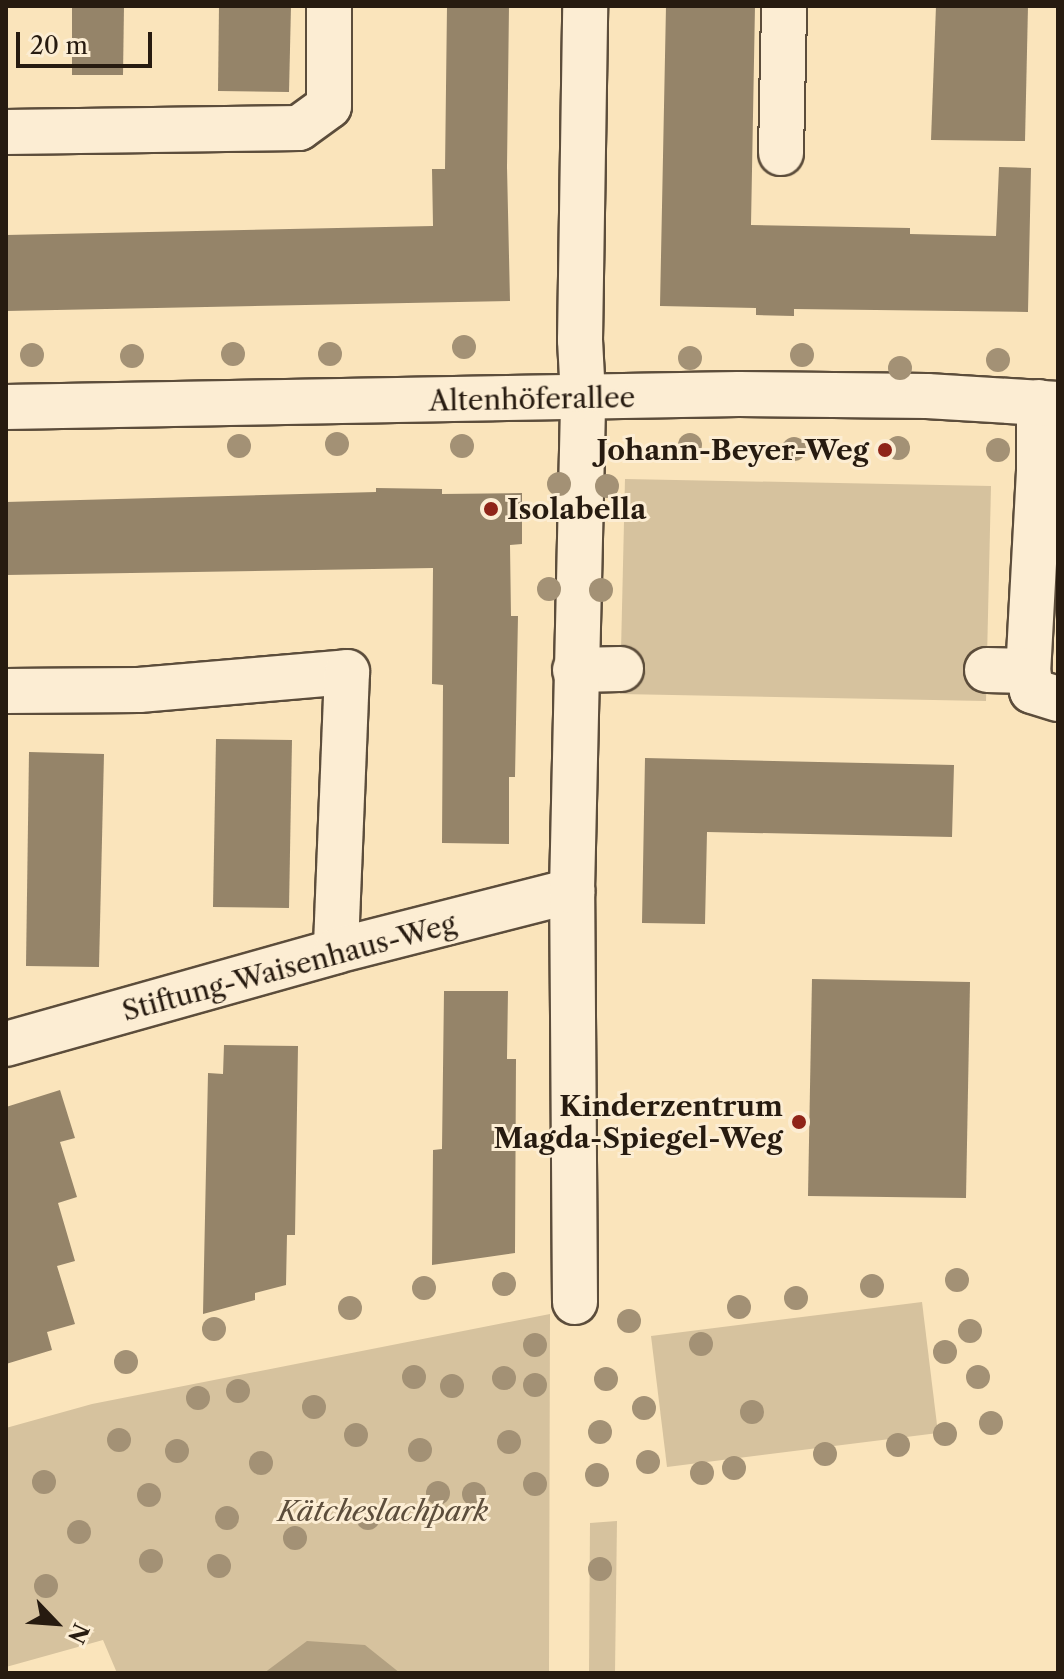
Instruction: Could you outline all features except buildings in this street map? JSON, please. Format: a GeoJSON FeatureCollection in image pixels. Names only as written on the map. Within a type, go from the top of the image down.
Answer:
{"type":"FeatureCollection","features":[{"type":"Feature","properties":{"kind":"street"},"geometry":{"type":"LineString","coordinates":[[6,132],[299,128],[329,106],[329,6]]}},
{"type":"Feature","properties":{"kind":"street"},"geometry":{"type":"LineString","coordinates":[[575,1302],[572,891],[583,397],[580,340],[585,6]]}},
{"type":"Feature","properties":{"kind":"street"},"geometry":{"type":"LineString","coordinates":[[781,153],[784,6]]}},
{"type":"Feature","properties":{"kind":"street","name":"Altenhöferallee"},"geometry":{"type":"LineString","coordinates":[[6,407],[583,397],[927,396],[1048,403]]}},
{"type":"Feature","properties":{"kind":"street"},"geometry":{"type":"LineString","coordinates":[[1026,683],[1039,471],[1048,403]]}},
{"type":"Feature","properties":{"kind":"street"},"geometry":{"type":"LineString","coordinates":[[575,670],[621,669]]}},
{"type":"Feature","properties":{"kind":"street"},"geometry":{"type":"LineString","coordinates":[[6,691],[139,690],[347,672],[336,951]]}},
{"type":"Feature","properties":{"kind":"street","name":"Stiftung-Waisenhaus-Weg"},"geometry":{"type":"LineString","coordinates":[[6,1044],[336,951],[572,891]]}},
{"type":"Feature","properties":{"kind":"green space"},"geometry":{"type":"Polygon","coordinates":[[[625,479],[991,486],[986,701],[620,694],[625,479]]]}},
{"type":"Feature","properties":{"kind":"green space"},"geometry":{"type":"Polygon","coordinates":[[[922,1302],[938,1433],[667,1467],[651,1336],[922,1302]]]}},
{"type":"Feature","properties":{"kind":"green space","name":"Kätcheslachpark"},"geometry":{"type":"Polygon","coordinates":[[[550,1314],[549,1673],[117,1673],[103,1640],[6,1667],[6,1428],[92,1404],[550,1314]]]}},
{"type":"Feature","properties":{"kind":"green space"},"geometry":{"type":"Polygon","coordinates":[[[617,1521],[615,1673],[589,1673],[590,1523],[617,1521]]]}},
{"type":"Feature","properties":{"kind":"shaded area"},"geometry":{"type":"Polygon","coordinates":[[[307,1641],[365,1645],[400,1673],[264,1673],[307,1641]]]}},
{"type":"Feature","properties":{"kind":"place","name":"Johann-Beyer-Weg"},"geometry":{"type":"Point","coordinates":[885,450]}},
{"type":"Feature","properties":{"kind":"place","name":"Isolabella"},"geometry":{"type":"Point","coordinates":[491,509]}},
{"type":"Feature","properties":{"kind":"place","name":"Kinderzentrum Magda-Spiegel-Weg"},"geometry":{"type":"Point","coordinates":[799,1122]}}]}
